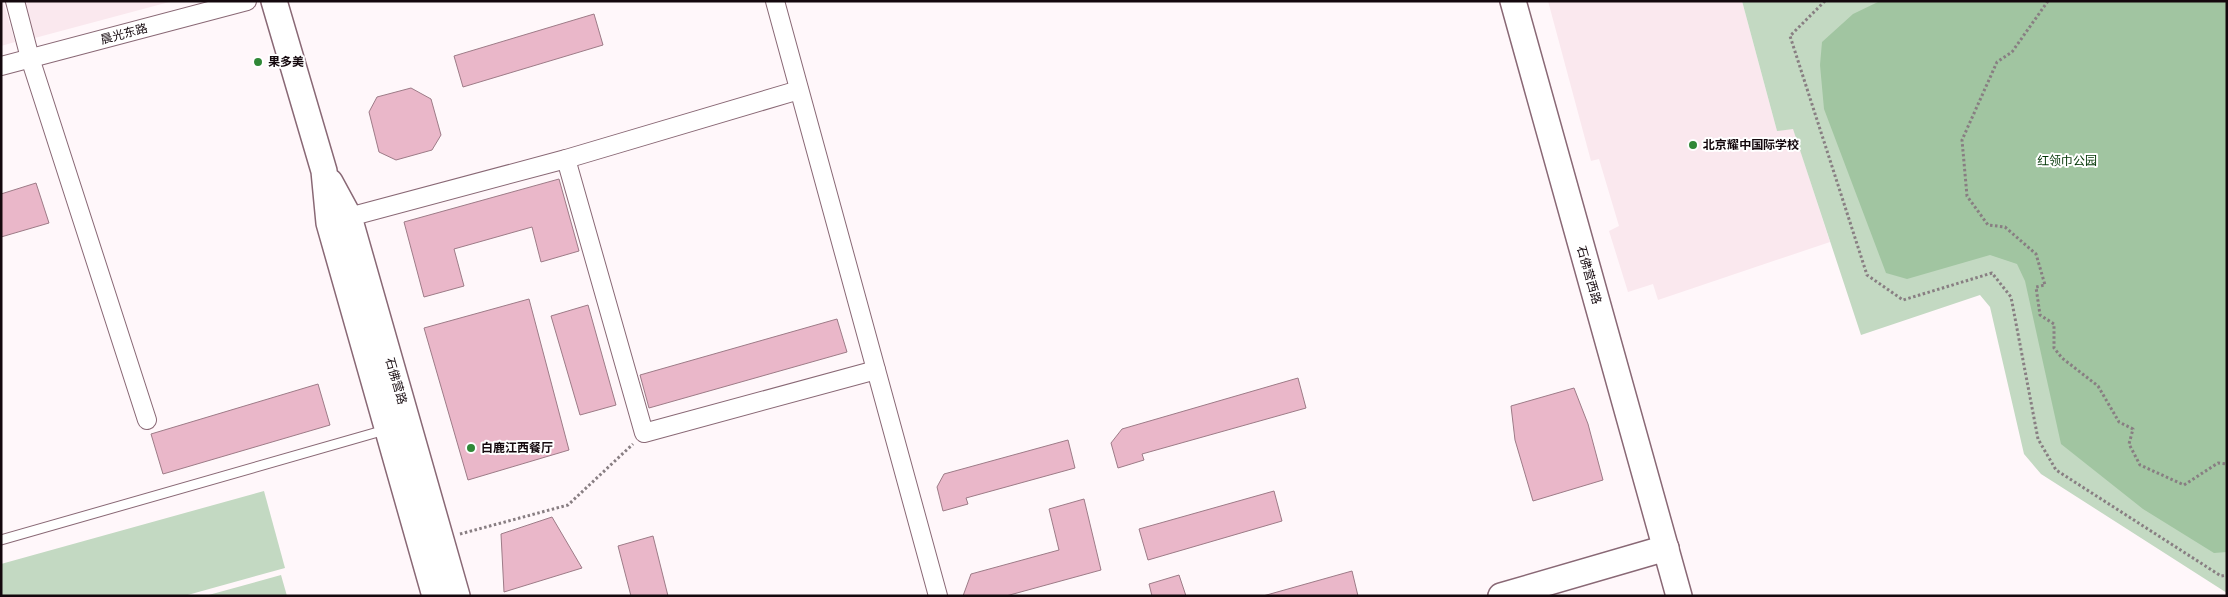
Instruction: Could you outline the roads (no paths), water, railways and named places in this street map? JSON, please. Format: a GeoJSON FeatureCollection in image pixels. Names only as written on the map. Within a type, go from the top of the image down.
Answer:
{"type":"FeatureCollection","features":[{"type":"Feature","properties":{"kind":"street"},"geometry":{"type":"LineString","coordinates":[[15,1],[30,58],[147,420]]}},
{"type":"Feature","properties":{"kind":"street","name":"晨光东路"},"geometry":{"type":"LineString","coordinates":[[1,66],[248,1]]}},
{"type":"Feature","properties":{"kind":"street","name":"石佛营路"},"geometry":{"type":"LineString","coordinates":[[274,1],[324,171],[329,223],[435,596]]}},
{"type":"Feature","properties":{"kind":"street"},"geometry":{"type":"LineString","coordinates":[[775,1],[938,596]]}},
{"type":"Feature","properties":{"kind":"street","name":"石佛营西路"},"geometry":{"type":"LineString","coordinates":[[1513,1],[1679,596]]}},
{"type":"Feature","properties":{"kind":"street"},"geometry":{"type":"LineString","coordinates":[[349,217],[566,159],[799,90]]}},
{"type":"Feature","properties":{"kind":"street"},"geometry":{"type":"LineString","coordinates":[[566,159],[644,433],[876,370]]}},
{"type":"Feature","properties":{"kind":"street","name":"石佛营路"},"geometry":{"type":"LineString","coordinates":[[324,171],[349,217],[457,596]]}},
{"type":"Feature","properties":{"kind":"street"},"geometry":{"type":"LineString","coordinates":[[1501,596],[1666,548]]}},
{"type":"Feature","properties":{"kind":"lane"},"geometry":{"type":"LineString","coordinates":[[1,540],[388,429]]}},
{"type":"Feature","properties":{"kind":"place","name":"果多美"},"geometry":{"type":"Point","coordinates":[258,62]}},
{"type":"Feature","properties":{"kind":"place","name":"北京耀中国际学校"},"geometry":{"type":"Point","coordinates":[1693,145]}},
{"type":"Feature","properties":{"kind":"place","name":"白鹿江西餐厅"},"geometry":{"type":"Point","coordinates":[471,448]}},
{"type":"Feature","properties":{"kind":"park label","name":"红领巾公园"},"geometry":{"type":"Point","coordinates":[2067,161]}}]}
